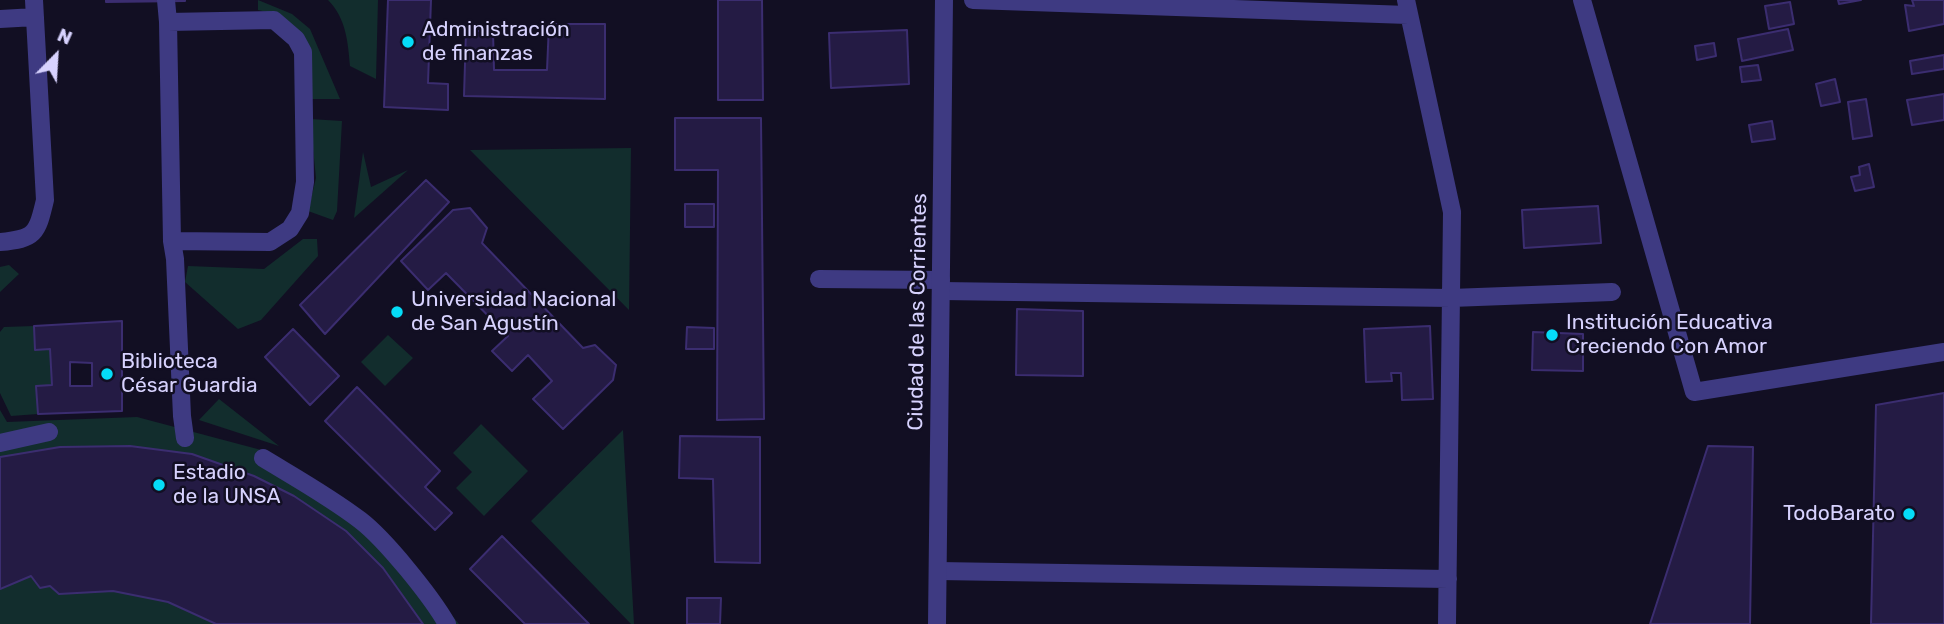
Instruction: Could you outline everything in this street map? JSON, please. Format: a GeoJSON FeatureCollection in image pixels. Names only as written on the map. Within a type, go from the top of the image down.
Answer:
{"type":"FeatureCollection","features":[{"type":"Feature","properties":{"kind":"street"},"geometry":{"type":"LineString","coordinates":[[166,0],[169,22],[172,241],[182,416],[186,438]]}},
{"type":"Feature","properties":{"kind":"street","name":"Ciudad de las Corrientes"},"geometry":{"type":"LineString","coordinates":[[937,624],[944,0]]}},
{"type":"Feature","properties":{"kind":"street"},"geometry":{"type":"LineString","coordinates":[[973,0],[1407,7],[1452,212],[1447,624]]}},
{"type":"Feature","properties":{"kind":"street"},"geometry":{"type":"LineString","coordinates":[[1582,0],[1694,392],[1944,352]]}},
{"type":"Feature","properties":{"kind":"street"},"geometry":{"type":"LineString","coordinates":[[0,19],[34,8],[44,200],[39,221],[30,236],[23,240],[0,242]]}},
{"type":"Feature","properties":{"kind":"street"},"geometry":{"type":"LineString","coordinates":[[169,22],[274,20],[296,39],[303,52],[305,182],[296,221],[290,229],[270,242],[172,241]]}},
{"type":"Feature","properties":{"kind":"street"},"geometry":{"type":"LineString","coordinates":[[819,279],[941,285],[1451,298],[1612,292]]}},
{"type":"Feature","properties":{"kind":"street"},"geometry":{"type":"LineString","coordinates":[[0,443],[49,432]]}},
{"type":"Feature","properties":{"kind":"street"},"geometry":{"type":"LineString","coordinates":[[263,458],[362,521],[399,560],[440,611],[447,624]]}},
{"type":"Feature","properties":{"kind":"street"},"geometry":{"type":"LineString","coordinates":[[938,571],[1448,579]]}},
{"type":"Feature","properties":{"kind":"green space"},"geometry":{"type":"Polygon","coordinates":[[[258,0],[292,14],[310,29],[340,99],[311,99],[280,15],[258,10],[258,0]]]}},
{"type":"Feature","properties":{"kind":"green space"},"geometry":{"type":"Polygon","coordinates":[[[328,0],[378,0],[376,79],[350,66],[342,22],[328,0]]]}},
{"type":"Feature","properties":{"kind":"green space"},"geometry":{"type":"Polygon","coordinates":[[[310,119],[342,121],[337,211],[333,220],[308,211],[316,178],[310,119]]]}},
{"type":"Feature","properties":{"kind":"green space"},"geometry":{"type":"Polygon","coordinates":[[[631,148],[629,310],[470,150],[631,148]]]}},
{"type":"Feature","properties":{"kind":"green space"},"geometry":{"type":"Polygon","coordinates":[[[363,152],[371,187],[408,170],[354,218],[363,152]]]}},
{"type":"Feature","properties":{"kind":"green space"},"geometry":{"type":"Polygon","coordinates":[[[303,239],[317,239],[318,256],[261,320],[238,329],[185,282],[188,266],[264,269],[303,239]]]}},
{"type":"Feature","properties":{"kind":"green space"},"geometry":{"type":"Polygon","coordinates":[[[9,265],[19,274],[0,292],[0,267],[9,265]]]}},
{"type":"Feature","properties":{"kind":"green space"},"geometry":{"type":"Polygon","coordinates":[[[34,326],[35,350],[50,349],[52,385],[36,386],[38,414],[11,416],[0,393],[0,332],[4,327],[34,326]]]}},
{"type":"Feature","properties":{"kind":"green space"},"geometry":{"type":"Polygon","coordinates":[[[388,335],[413,358],[385,386],[361,362],[388,335]]]}},
{"type":"Feature","properties":{"kind":"green space"},"geometry":{"type":"Polygon","coordinates":[[[219,399],[279,446],[199,420],[219,399]]]}},
{"type":"Feature","properties":{"kind":"green space","name":"Estadio de la UNSA"},"geometry":{"type":"Polygon","coordinates":[[[0,410],[7,422],[137,417],[265,451],[371,518],[459,624],[0,624],[0,410]]]}},
{"type":"Feature","properties":{"kind":"green space"},"geometry":{"type":"Polygon","coordinates":[[[481,424],[528,471],[484,516],[456,488],[472,472],[453,453],[481,424]]]}},
{"type":"Feature","properties":{"kind":"green space"},"geometry":{"type":"Polygon","coordinates":[[[623,430],[634,624],[631,624],[531,521],[623,430]]]}},
{"type":"Feature","properties":{"kind":"building"},"geometry":{"type":"Polygon","coordinates":[[[185,0],[185,1],[106,2],[185,0]]]}},
{"type":"Feature","properties":{"kind":"building","name":"Administración de finanzas"},"geometry":{"type":"Polygon","coordinates":[[[388,0],[431,0],[428,83],[448,84],[448,110],[384,107],[388,0]]]}},
{"type":"Feature","properties":{"kind":"building"},"geometry":{"type":"Polygon","coordinates":[[[718,0],[762,0],[763,100],[718,100],[718,0]]]}},
{"type":"Feature","properties":{"kind":"building"},"geometry":{"type":"Polygon","coordinates":[[[1838,0],[1861,0],[1839,4],[1838,0]]]}},
{"type":"Feature","properties":{"kind":"building"},"geometry":{"type":"Polygon","coordinates":[[[1912,0],[1944,0],[1944,24],[1909,31],[1905,5],[1914,6],[1912,0]]]}},
{"type":"Feature","properties":{"kind":"building"},"geometry":{"type":"Polygon","coordinates":[[[1790,2],[1794,24],[1769,29],[1765,6],[1790,2]]]}},
{"type":"Feature","properties":{"kind":"building"},"geometry":{"type":"Polygon","coordinates":[[[549,24],[605,24],[605,99],[464,96],[466,31],[493,31],[494,70],[547,70],[549,24]]]}},
{"type":"Feature","properties":{"kind":"building"},"geometry":{"type":"Polygon","coordinates":[[[1788,29],[1793,50],[1742,61],[1738,39],[1788,29]]]}},
{"type":"Feature","properties":{"kind":"building"},"geometry":{"type":"Polygon","coordinates":[[[907,30],[909,84],[831,88],[829,33],[907,30]]]}},
{"type":"Feature","properties":{"kind":"building"},"geometry":{"type":"Polygon","coordinates":[[[1714,43],[1716,56],[1697,60],[1695,46],[1714,43]]]}},
{"type":"Feature","properties":{"kind":"building"},"geometry":{"type":"Polygon","coordinates":[[[1944,55],[1944,69],[1912,74],[1910,61],[1944,55]]]}},
{"type":"Feature","properties":{"kind":"building"},"geometry":{"type":"Polygon","coordinates":[[[1758,65],[1761,80],[1742,82],[1740,67],[1758,65]]]}},
{"type":"Feature","properties":{"kind":"building"},"geometry":{"type":"Polygon","coordinates":[[[1835,79],[1840,102],[1821,106],[1816,84],[1835,79]]]}},
{"type":"Feature","properties":{"kind":"building"},"geometry":{"type":"Polygon","coordinates":[[[1944,94],[1944,120],[1912,125],[1907,100],[1944,94]]]}},
{"type":"Feature","properties":{"kind":"building"},"geometry":{"type":"Polygon","coordinates":[[[1866,99],[1872,136],[1853,139],[1848,102],[1866,99]]]}},
{"type":"Feature","properties":{"kind":"building"},"geometry":{"type":"Polygon","coordinates":[[[675,118],[761,118],[764,419],[717,420],[718,170],[675,170],[675,118]]]}},
{"type":"Feature","properties":{"kind":"building"},"geometry":{"type":"Polygon","coordinates":[[[1772,121],[1775,139],[1752,142],[1749,125],[1772,121]]]}},
{"type":"Feature","properties":{"kind":"building"},"geometry":{"type":"Polygon","coordinates":[[[1869,164],[1874,187],[1855,191],[1851,177],[1860,175],[1859,167],[1869,164]]]}},
{"type":"Feature","properties":{"kind":"building"},"geometry":{"type":"Polygon","coordinates":[[[426,180],[449,202],[325,334],[300,305],[426,180]]]}},
{"type":"Feature","properties":{"kind":"building"},"geometry":{"type":"Polygon","coordinates":[[[685,204],[714,204],[714,227],[685,227],[685,204]]]}},
{"type":"Feature","properties":{"kind":"building"},"geometry":{"type":"Polygon","coordinates":[[[1598,206],[1601,243],[1524,248],[1522,210],[1598,206]]]}},
{"type":"Feature","properties":{"kind":"building"},"geometry":{"type":"Polygon","coordinates":[[[470,208],[487,228],[482,243],[583,348],[595,345],[616,365],[613,380],[563,429],[533,399],[552,381],[528,355],[512,371],[492,351],[508,336],[446,273],[428,290],[401,261],[453,210],[470,208]]]}},
{"type":"Feature","properties":{"kind":"building"},"geometry":{"type":"Polygon","coordinates":[[[1017,309],[1083,311],[1083,376],[1016,375],[1017,309]]]}},
{"type":"Feature","properties":{"kind":"building","name":"Biblioteca César Guardia"},"geometry":{"type":"Polygon","coordinates":[[[122,321],[122,411],[38,414],[36,386],[52,385],[50,349],[35,350],[34,326],[122,321]],[[70,362],[70,386],[92,386],[92,363],[70,362]]]}},
{"type":"Feature","properties":{"kind":"building"},"geometry":{"type":"Polygon","coordinates":[[[1430,326],[1433,399],[1402,400],[1401,373],[1391,373],[1392,381],[1366,382],[1364,329],[1430,326]]]}},
{"type":"Feature","properties":{"kind":"building"},"geometry":{"type":"Polygon","coordinates":[[[687,327],[714,328],[714,349],[686,349],[687,327]]]}},
{"type":"Feature","properties":{"kind":"building"},"geometry":{"type":"Polygon","coordinates":[[[293,329],[339,376],[310,405],[265,357],[293,329]]]}},
{"type":"Feature","properties":{"kind":"building"},"geometry":{"type":"Polygon","coordinates":[[[1533,332],[1583,334],[1583,371],[1532,370],[1533,332]]]}},
{"type":"Feature","properties":{"kind":"building"},"geometry":{"type":"Polygon","coordinates":[[[357,387],[440,471],[425,487],[452,513],[435,530],[325,421],[357,387]]]}},
{"type":"Feature","properties":{"kind":"building","name":"TodoBarato"},"geometry":{"type":"Polygon","coordinates":[[[1944,393],[1944,624],[1871,624],[1876,405],[1944,393]]]}},
{"type":"Feature","properties":{"kind":"building"},"geometry":{"type":"Polygon","coordinates":[[[680,436],[760,437],[760,563],[715,562],[713,479],[679,478],[680,436]]]}},
{"type":"Feature","properties":{"kind":"building","name":"Estadio de la UNSA"},"geometry":{"type":"Polygon","coordinates":[[[130,446],[192,454],[254,476],[294,496],[346,531],[383,568],[423,624],[216,624],[168,602],[113,591],[59,594],[50,586],[40,588],[31,576],[0,589],[0,457],[60,447],[130,446]]]}},
{"type":"Feature","properties":{"kind":"building"},"geometry":{"type":"Polygon","coordinates":[[[1708,446],[1753,447],[1750,624],[1650,624],[1708,446]]]}},
{"type":"Feature","properties":{"kind":"building"},"geometry":{"type":"Polygon","coordinates":[[[502,536],[589,624],[525,624],[470,569],[502,536]]]}},
{"type":"Feature","properties":{"kind":"building"},"geometry":{"type":"Polygon","coordinates":[[[687,598],[721,598],[720,624],[687,624],[687,598]]]}},
{"type":"Feature","properties":{"kind":"place","name":"Administración de finanzas"},"geometry":{"type":"Point","coordinates":[408,42]}},
{"type":"Feature","properties":{"kind":"place","name":"Universidad Nacional de San Agustín"},"geometry":{"type":"Point","coordinates":[397,312]}},
{"type":"Feature","properties":{"kind":"place","name":"Institución Educativa Creciendo Con Amor"},"geometry":{"type":"Point","coordinates":[1552,335]}},
{"type":"Feature","properties":{"kind":"place","name":"Biblioteca César Guardia"},"geometry":{"type":"Point","coordinates":[107,374]}},
{"type":"Feature","properties":{"kind":"place","name":"Estadio de la UNSA"},"geometry":{"type":"Point","coordinates":[159,485]}},
{"type":"Feature","properties":{"kind":"place","name":"TodoBarato"},"geometry":{"type":"Point","coordinates":[1909,514]}}]}
